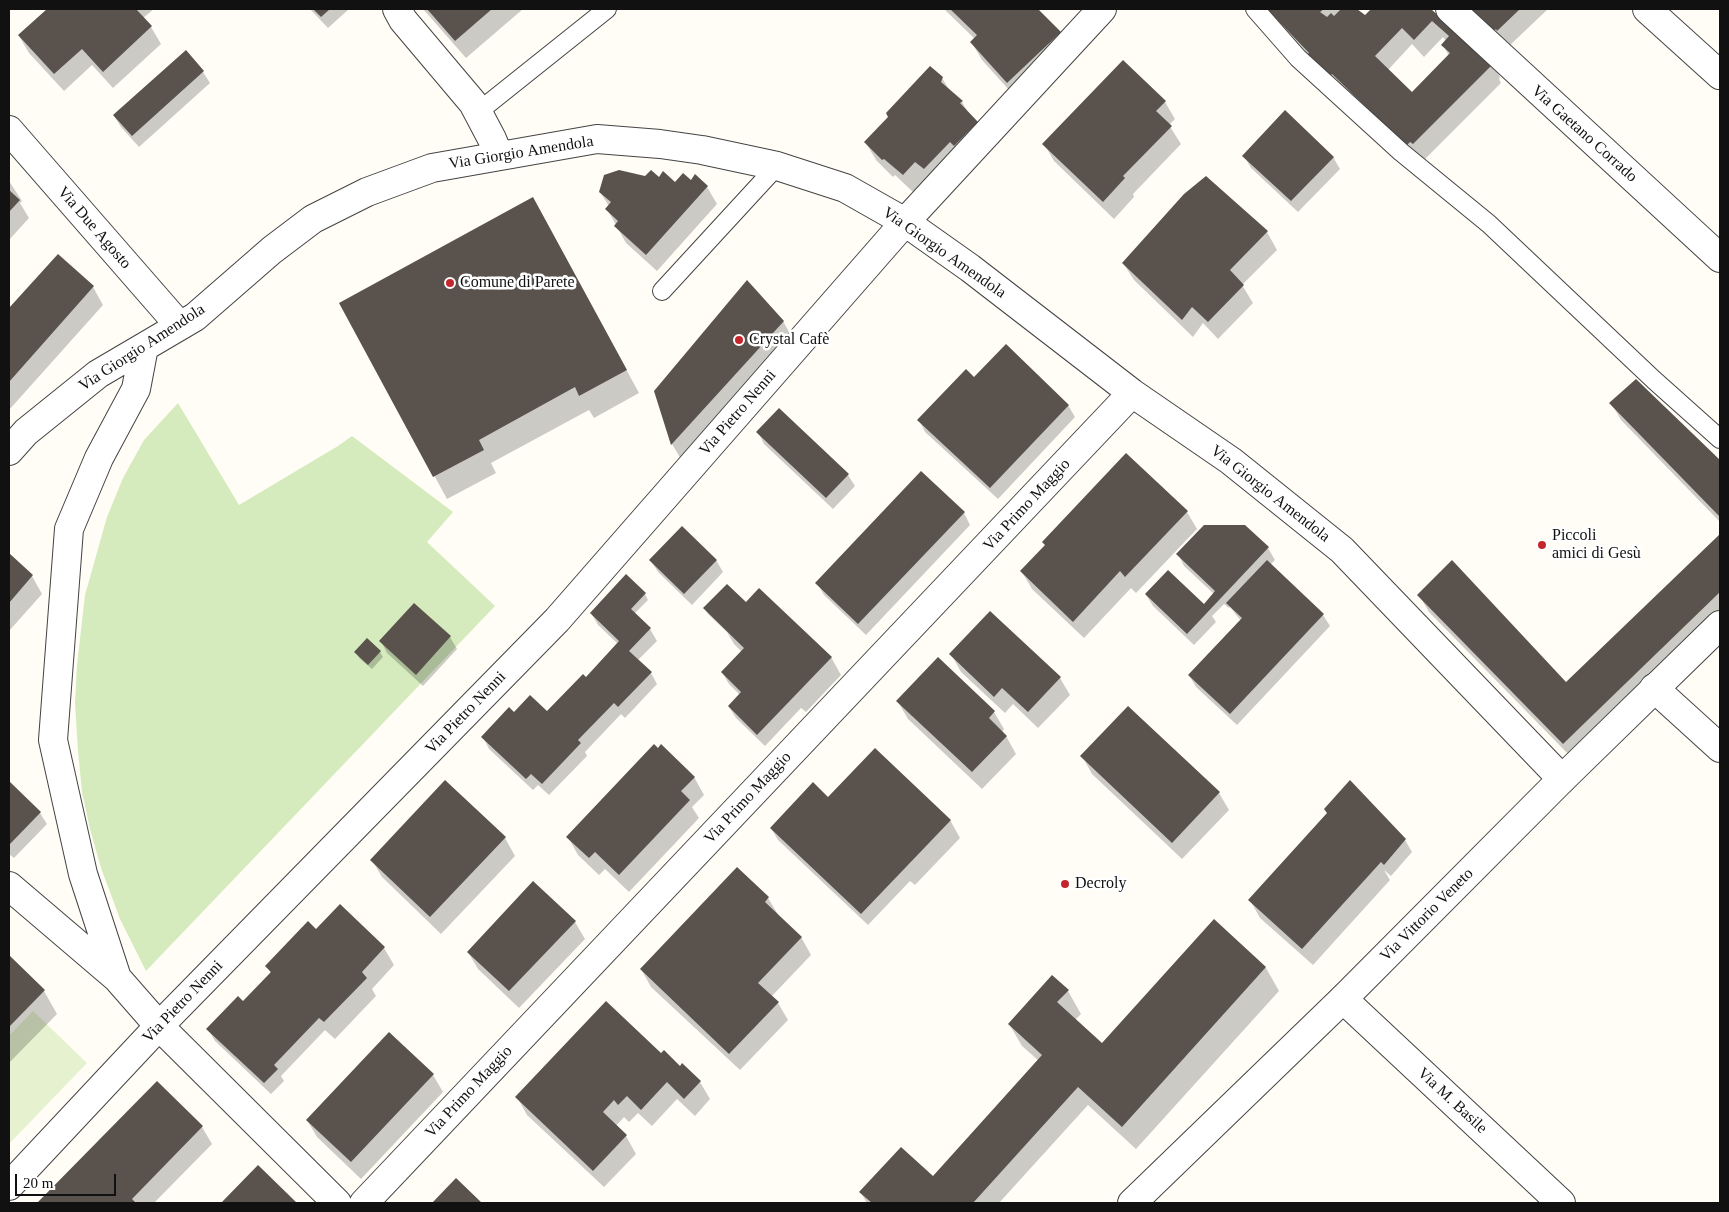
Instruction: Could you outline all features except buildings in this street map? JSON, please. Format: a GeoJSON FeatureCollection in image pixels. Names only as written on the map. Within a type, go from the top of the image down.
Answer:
{"type":"FeatureCollection","features":[{"type":"Feature","properties":{"kind":"street"},"geometry":{"type":"LineString","coordinates":[[397,9],[402,20],[473,103],[499,156]]}},
{"type":"Feature","properties":{"kind":"street","name":"Via Pietro Nenni"},"geometry":{"type":"LineString","coordinates":[[9,1186],[159,1026],[557,620],[905,222],[1102,9]]}},
{"type":"Feature","properties":{"kind":"street","name":"Via Gaetano Corrado"},"geometry":{"type":"LineString","coordinates":[[1450,9],[1720,258]]}},
{"type":"Feature","properties":{"kind":"street"},"geometry":{"type":"LineString","coordinates":[[1647,9],[1720,76]]}},
{"type":"Feature","properties":{"kind":"street","name":"Via Due Agosto"},"geometry":{"type":"LineString","coordinates":[[9,130],[179,325]]}},
{"type":"Feature","properties":{"kind":"street","name":"Via Giorgio Amendola"},"geometry":{"type":"LineString","coordinates":[[9,451],[26,432],[98,374],[195,317],[272,250],[313,219],[367,192],[432,168],[597,140],[660,144],[702,150],[777,166],[845,188],[905,222],[970,268],[1132,394],[1231,460],[1342,550],[1562,779]]}},
{"type":"Feature","properties":{"kind":"street"},"geometry":{"type":"LineString","coordinates":[[117,978],[83,874],[53,740],[69,529],[100,458],[136,389],[144,347]]}},
{"type":"Feature","properties":{"kind":"street","name":"Via Primo Maggio"},"geometry":{"type":"LineString","coordinates":[[364,1203],[1132,394]]}},
{"type":"Feature","properties":{"kind":"street","name":"Via Vittorio Veneto"},"geometry":{"type":"LineString","coordinates":[[1132,1203],[1343,1000],[1562,779],[1720,625]]}},
{"type":"Feature","properties":{"kind":"street"},"geometry":{"type":"LineString","coordinates":[[1654,688],[1720,748]]}},
{"type":"Feature","properties":{"kind":"street"},"geometry":{"type":"LineString","coordinates":[[9,886],[117,978],[159,1026],[337,1203]]}},
{"type":"Feature","properties":{"kind":"street","name":"Via M. Basile"},"geometry":{"type":"LineString","coordinates":[[1343,1000],[1561,1203]]}},
{"type":"Feature","properties":{"kind":"lane"},"geometry":{"type":"LineString","coordinates":[[478,112],[607,9]]}},
{"type":"Feature","properties":{"kind":"lane"},"geometry":{"type":"LineString","coordinates":[[1255,9],[1298,58],[1401,152],[1489,224],[1654,380],[1720,439]]}},
{"type":"Feature","properties":{"kind":"lane"},"geometry":{"type":"LineString","coordinates":[[662,291],[777,166]]}},
{"type":"Feature","properties":{"kind":"green space"},"geometry":{"type":"Polygon","coordinates":[[[178,403],[239,505],[352,436],[453,512],[427,542],[495,606],[146,971],[120,919],[101,868],[90,829],[82,792],[78,751],[75,703],[77,665],[85,595],[107,517],[123,478],[144,440],[178,403]]]}},
{"type":"Feature","properties":{"kind":"green space"},"geometry":{"type":"Polygon","coordinates":[[[33,1011],[87,1063],[9,1144],[9,1036],[33,1011]]]}},
{"type":"Feature","properties":{"kind":"place","name":"Comune di Parete"},"geometry":{"type":"Point","coordinates":[450,283]}},
{"type":"Feature","properties":{"kind":"place","name":"Crystal Cafè"},"geometry":{"type":"Point","coordinates":[739,340]}},
{"type":"Feature","properties":{"kind":"place","name":"Piccoli amici di Gesù"},"geometry":{"type":"Point","coordinates":[1542,545]}},
{"type":"Feature","properties":{"kind":"place","name":"Decroly"},"geometry":{"type":"Point","coordinates":[1065,884]}}]}
